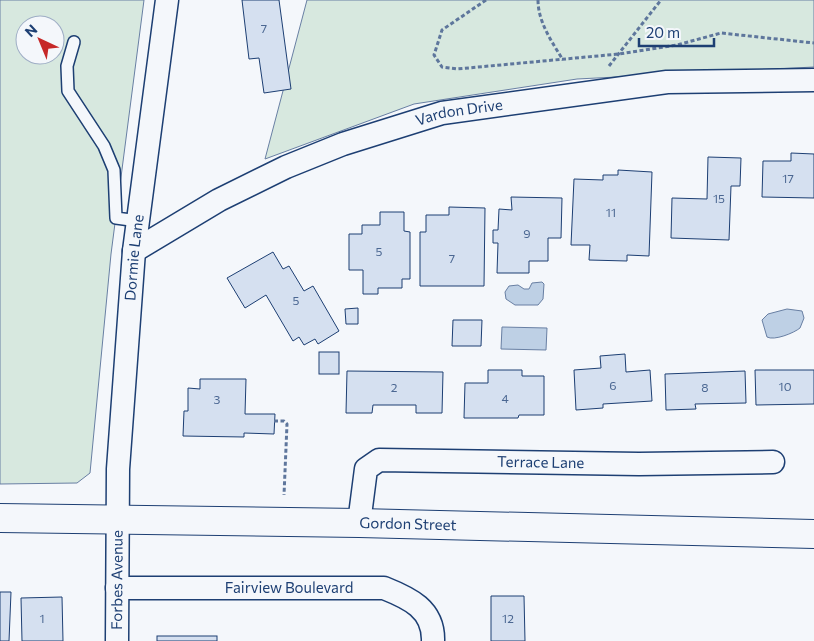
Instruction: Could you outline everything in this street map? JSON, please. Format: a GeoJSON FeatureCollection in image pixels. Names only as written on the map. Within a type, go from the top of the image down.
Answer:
{"type":"FeatureCollection","features":[{"type":"Feature","properties":{"kind":"main road","name":"Gordon Street"},"geometry":{"type":"LineString","coordinates":[[0,518],[118,518],[814,534]]}},
{"type":"Feature","properties":{"kind":"street","name":"Dormie Lane"},"geometry":{"type":"LineString","coordinates":[[118,518],[118,469],[134,251],[167,0]]}},
{"type":"Feature","properties":{"kind":"street","name":"Vardon Drive"},"geometry":{"type":"LineString","coordinates":[[134,251],[219,200],[286,167],[343,144],[442,113],[667,82],[814,80]]}},
{"type":"Feature","properties":{"kind":"street","name":"Terrace Lane"},"geometry":{"type":"LineString","coordinates":[[359,523],[366,470],[379,460],[639,464],[773,462]]}},
{"type":"Feature","properties":{"kind":"street","name":"Forbes Avenue"},"geometry":{"type":"LineString","coordinates":[[117,641],[118,518]]}},
{"type":"Feature","properties":{"kind":"street","name":"Fairview Boulevard"},"geometry":{"type":"LineString","coordinates":[[117,588],[384,588],[412,600],[428,618],[433,641]]}},
{"type":"Feature","properties":{"kind":"lane"},"geometry":{"type":"LineString","coordinates":[[74,42],[67,66],[68,91],[104,146],[114,170],[116,218],[138,221]]}},
{"type":"Feature","properties":{"kind":"path"},"geometry":{"type":"LineString","coordinates":[[486,0],[442,30],[434,55],[442,67],[457,69],[619,54],[677,45],[721,33],[814,43]]}},
{"type":"Feature","properties":{"kind":"path"},"geometry":{"type":"LineString","coordinates":[[538,0],[538,8],[547,34],[562,60]]}},
{"type":"Feature","properties":{"kind":"path"},"geometry":{"type":"LineString","coordinates":[[588,93],[661,0]]}},
{"type":"Feature","properties":{"kind":"path"},"geometry":{"type":"LineString","coordinates":[[274,421],[284,421],[287,424],[284,495]]}},
{"type":"Feature","properties":{"kind":"shaded area"},"geometry":{"type":"Polygon","coordinates":[[[0,0],[144,0],[111,254],[90,473],[77,483],[0,484],[0,0]]]}},
{"type":"Feature","properties":{"kind":"shaded area"},"geometry":{"type":"Polygon","coordinates":[[[307,0],[814,0],[814,67],[577,79],[414,104],[265,159],[307,0]]]}},
{"type":"Feature","properties":{"kind":"water"},"geometry":{"type":"Polygon","coordinates":[[[542,282],[544,284],[543,299],[538,305],[515,305],[506,299],[505,292],[509,286],[518,285],[524,289],[529,289],[532,283],[542,282]]]}},
{"type":"Feature","properties":{"kind":"water"},"geometry":{"type":"Polygon","coordinates":[[[787,309],[802,311],[804,318],[800,328],[779,337],[767,337],[762,320],[768,314],[787,309]]]}},
{"type":"Feature","properties":{"kind":"water"},"geometry":{"type":"Polygon","coordinates":[[[502,327],[547,328],[546,350],[501,349],[502,327]]]}},
{"type":"Feature","properties":{"kind":"building"},"geometry":{"type":"Polygon","coordinates":[[[242,0],[279,0],[291,89],[264,93],[259,58],[249,59],[242,0]]]}},
{"type":"Feature","properties":{"kind":"building"},"geometry":{"type":"Polygon","coordinates":[[[791,153],[814,154],[814,198],[762,197],[763,161],[791,161],[791,153]]]}},
{"type":"Feature","properties":{"kind":"building"},"geometry":{"type":"Polygon","coordinates":[[[708,157],[741,158],[740,186],[731,186],[729,240],[671,238],[672,198],[707,199],[708,157]]]}},
{"type":"Feature","properties":{"kind":"building"},"geometry":{"type":"Polygon","coordinates":[[[618,170],[652,172],[649,256],[627,255],[627,261],[589,260],[590,245],[571,245],[574,179],[603,180],[603,175],[618,175],[618,170]]]}},
{"type":"Feature","properties":{"kind":"building"},"geometry":{"type":"Polygon","coordinates":[[[511,197],[562,198],[561,238],[548,238],[548,261],[529,261],[529,273],[497,273],[498,243],[493,243],[493,230],[498,230],[499,209],[512,210],[511,197]]]}},
{"type":"Feature","properties":{"kind":"building"},"geometry":{"type":"Polygon","coordinates":[[[449,207],[485,208],[484,286],[420,286],[420,232],[426,232],[426,215],[449,215],[449,207]]]}},
{"type":"Feature","properties":{"kind":"building"},"geometry":{"type":"Polygon","coordinates":[[[380,212],[404,212],[404,231],[410,232],[410,279],[402,279],[402,288],[378,288],[378,294],[363,294],[363,270],[349,270],[349,234],[362,234],[362,225],[380,225],[380,212]]]}},
{"type":"Feature","properties":{"kind":"building"},"geometry":{"type":"Polygon","coordinates":[[[273,252],[283,269],[289,266],[304,291],[313,286],[339,331],[318,344],[315,339],[304,345],[299,337],[293,341],[266,295],[245,308],[227,278],[273,252]]]}},
{"type":"Feature","properties":{"kind":"building"},"geometry":{"type":"Polygon","coordinates":[[[358,308],[358,324],[346,324],[345,309],[358,308]]]}},
{"type":"Feature","properties":{"kind":"building"},"geometry":{"type":"Polygon","coordinates":[[[453,320],[482,320],[481,346],[452,346],[453,320]]]}},
{"type":"Feature","properties":{"kind":"building"},"geometry":{"type":"Polygon","coordinates":[[[319,352],[339,352],[339,374],[319,374],[319,352]]]}},
{"type":"Feature","properties":{"kind":"building"},"geometry":{"type":"Polygon","coordinates":[[[625,354],[626,372],[650,370],[652,401],[603,404],[603,408],[576,410],[574,370],[601,368],[600,356],[625,354]]]}},
{"type":"Feature","properties":{"kind":"building"},"geometry":{"type":"Polygon","coordinates":[[[488,370],[522,370],[522,376],[544,376],[544,415],[519,415],[518,418],[464,418],[465,383],[488,383],[488,370]]]}},
{"type":"Feature","properties":{"kind":"building"},"geometry":{"type":"Polygon","coordinates":[[[755,370],[814,370],[814,404],[756,405],[755,370]]]}},
{"type":"Feature","properties":{"kind":"building"},"geometry":{"type":"Polygon","coordinates":[[[347,371],[443,372],[442,413],[416,413],[416,405],[373,405],[372,413],[346,413],[347,371]]]}},
{"type":"Feature","properties":{"kind":"building"},"geometry":{"type":"Polygon","coordinates":[[[745,371],[746,403],[695,404],[696,409],[666,410],[665,374],[745,371]]]}},
{"type":"Feature","properties":{"kind":"building"},"geometry":{"type":"Polygon","coordinates":[[[200,379],[246,379],[245,414],[275,414],[274,434],[244,433],[244,437],[183,436],[184,411],[188,411],[188,388],[200,389],[200,379]]]}},
{"type":"Feature","properties":{"kind":"building"},"geometry":{"type":"Polygon","coordinates":[[[0,592],[11,592],[9,641],[0,641],[0,592]]]}},
{"type":"Feature","properties":{"kind":"building"},"geometry":{"type":"Polygon","coordinates":[[[491,596],[524,596],[525,641],[491,641],[491,596]]]}},
{"type":"Feature","properties":{"kind":"building"},"geometry":{"type":"Polygon","coordinates":[[[62,597],[63,641],[22,641],[21,598],[62,597]]]}},
{"type":"Feature","properties":{"kind":"building"},"geometry":{"type":"Polygon","coordinates":[[[157,636],[217,636],[217,641],[157,641],[157,636]]]}}]}
